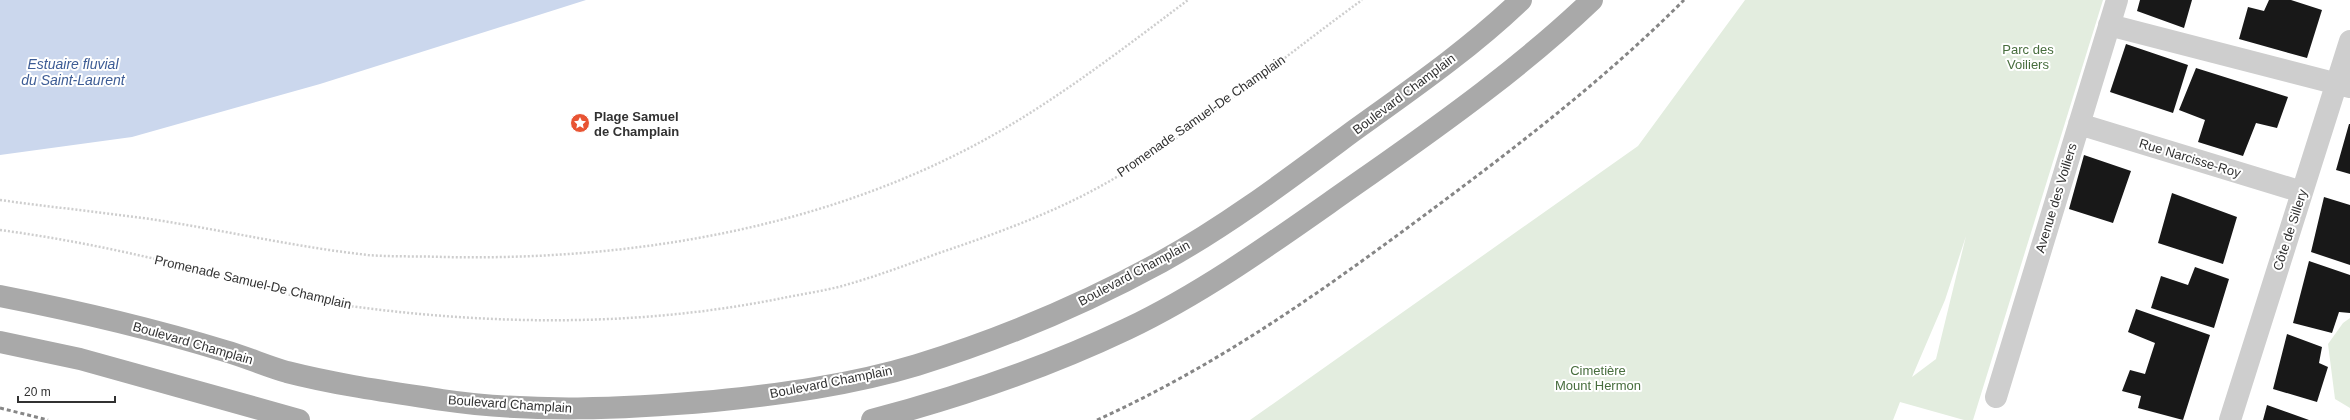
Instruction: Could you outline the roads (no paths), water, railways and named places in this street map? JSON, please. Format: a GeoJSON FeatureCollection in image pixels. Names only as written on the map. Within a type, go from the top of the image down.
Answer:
{"type":"FeatureCollection","features":[{"type":"Feature","properties":{"kind":"main road","name":"Boulevard Champlain"},"geometry":{"type":"LineString","coordinates":[[0,296],[100,316],[226,351],[286,372],[365,388],[447,400],[519,407],[578,409],[658,406],[793,393],[916,365],[1043,318],[1092,297],[1163,261],[1236,216],[1303,169],[1448,60],[1521,0]]}},
{"type":"Feature","properties":{"kind":"main road"},"geometry":{"type":"LineString","coordinates":[[872,420],[940,402],[1073,353],[1128,328],[1207,285],[1305,221],[1408,148],[1567,24],[1592,0]]}},
{"type":"Feature","properties":{"kind":"main road"},"geometry":{"type":"LineString","coordinates":[[0,342],[80,359],[299,420]]}},
{"type":"Feature","properties":{"kind":"street","name":"Avenue des Voiliers"},"geometry":{"type":"LineString","coordinates":[[1996,397],[2117,0]]}},
{"type":"Feature","properties":{"kind":"street"},"geometry":{"type":"LineString","coordinates":[[2109,25],[2343,85]]}},
{"type":"Feature","properties":{"kind":"street","name":"Côte de Sillery"},"geometry":{"type":"LineString","coordinates":[[2230,420],[2302,192],[2343,85],[2350,41]]}},
{"type":"Feature","properties":{"kind":"street","name":"Rue Narcisse-Roy"},"geometry":{"type":"LineString","coordinates":[[2079,124],[2302,192]]}},
{"type":"Feature","properties":{"kind":"water","name":"Estuaire fluvial du Saint-Laurent"},"geometry":{"type":"Polygon","coordinates":[[[0,0],[586,0],[320,84],[132,137],[0,155],[0,0]]]}},
{"type":"Feature","properties":{"kind":"railway"},"geometry":{"type":"LineString","coordinates":[[1097,420],[1183,377],[1263,329],[1341,276],[1453,194],[1555,115],[1621,59],[1684,0]]}},
{"type":"Feature","properties":{"kind":"railway"},"geometry":{"type":"LineString","coordinates":[[0,408],[48,420]]}},
{"type":"Feature","properties":{"kind":"place","name":"Plage Samuel de Champlain"},"geometry":{"type":"Point","coordinates":[580,123]}},
{"type":"Feature","properties":{"kind":"park label","name":"Parc des Voiliers"},"geometry":{"type":"Point","coordinates":[2028,56]}},
{"type":"Feature","properties":{"kind":"park label","name":"Cimetière Mount Hermon"},"geometry":{"type":"Point","coordinates":[1598,378]}}]}
